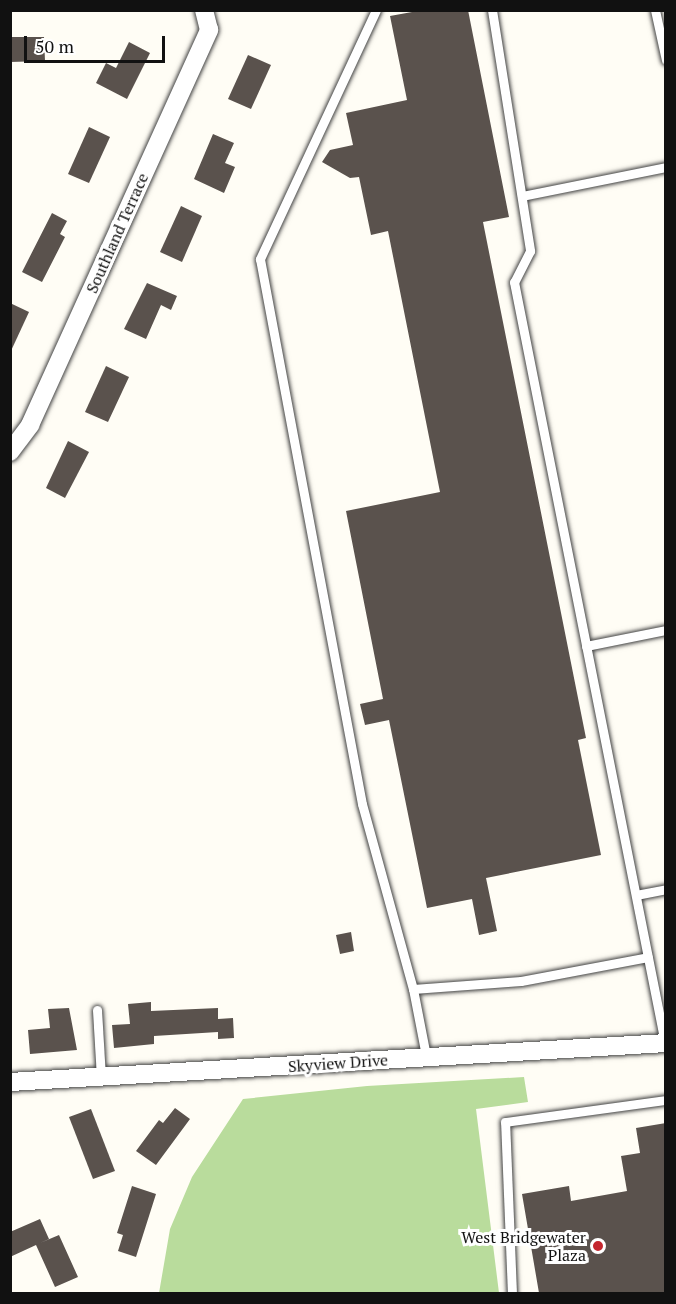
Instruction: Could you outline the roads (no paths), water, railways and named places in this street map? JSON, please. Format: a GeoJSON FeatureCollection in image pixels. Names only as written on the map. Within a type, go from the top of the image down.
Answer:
{"type":"FeatureCollection","features":[{"type":"Feature","properties":{"kind":"street","name":"Southland Terrace"},"geometry":{"type":"LineString","coordinates":[[10,452],[30,425],[209,30],[204,10]]}},
{"type":"Feature","properties":{"kind":"street","name":"Skyview Drive"},"geometry":{"type":"LineString","coordinates":[[10,1082],[665,1043]]}},
{"type":"Feature","properties":{"kind":"lane"},"geometry":{"type":"LineString","coordinates":[[376,10],[260,259],[362,804],[413,989],[426,1056]]}},
{"type":"Feature","properties":{"kind":"lane"},"geometry":{"type":"LineString","coordinates":[[492,10],[530,251],[514,282],[648,957],[662,1009],[665,1043]]}},
{"type":"Feature","properties":{"kind":"lane"},"geometry":{"type":"LineString","coordinates":[[655,10],[666,60]]}},
{"type":"Feature","properties":{"kind":"lane"},"geometry":{"type":"LineString","coordinates":[[522,196],[666,167]]}},
{"type":"Feature","properties":{"kind":"lane"},"geometry":{"type":"LineString","coordinates":[[586,646],[666,630]]}},
{"type":"Feature","properties":{"kind":"lane"},"geometry":{"type":"LineString","coordinates":[[636,895],[666,889]]}},
{"type":"Feature","properties":{"kind":"lane"},"geometry":{"type":"LineString","coordinates":[[413,989],[521,981],[648,957]]}},
{"type":"Feature","properties":{"kind":"lane"},"geometry":{"type":"LineString","coordinates":[[97,1010],[101,1077]]}},
{"type":"Feature","properties":{"kind":"lane"},"geometry":{"type":"LineString","coordinates":[[512,1293],[505,1122],[666,1100]]}},
{"type":"Feature","properties":{"kind":"place","name":"West Bridgewater Plaza"},"geometry":{"type":"Point","coordinates":[598,1246]}}]}
